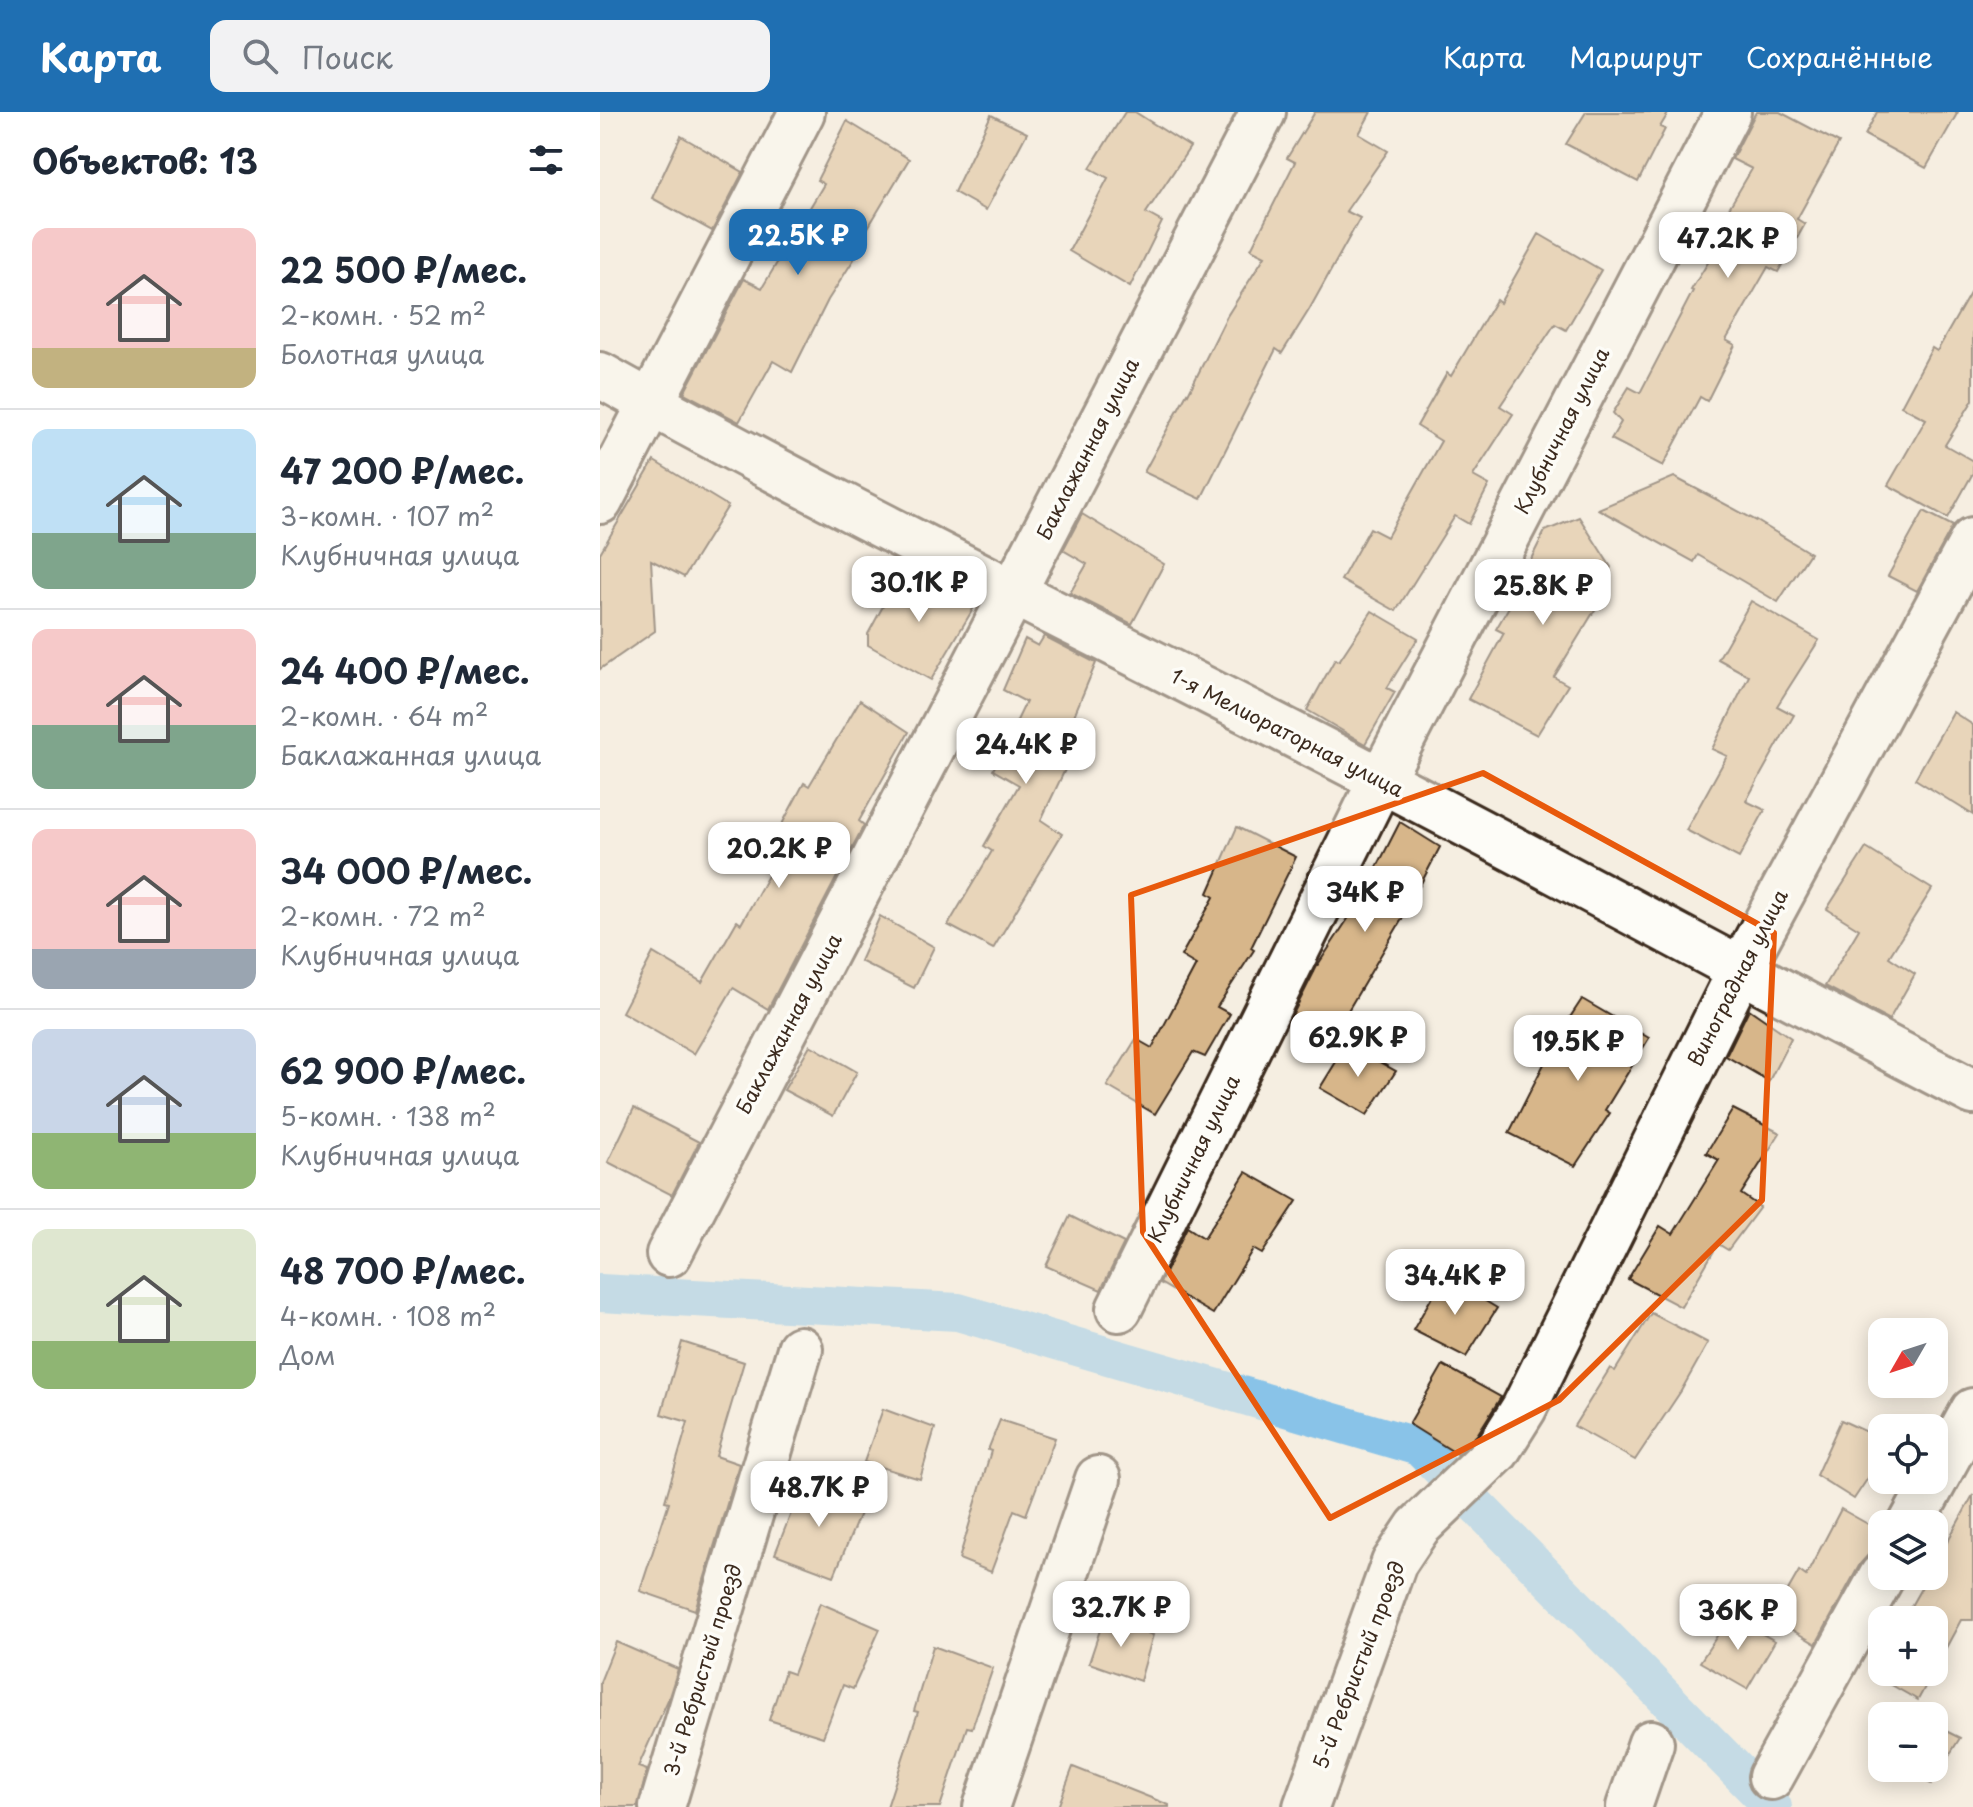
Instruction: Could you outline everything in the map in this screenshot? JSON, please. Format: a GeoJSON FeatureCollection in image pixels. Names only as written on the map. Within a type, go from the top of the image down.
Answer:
{"type":"FeatureCollection","features":[{"type":"Feature","properties":{"kind":"street"},"geometry":{"type":"LineString","coordinates":[[600,501],[802,112]]}},
{"type":"Feature","properties":{"kind":"street","name":"Баклажанная улица"},"geometry":{"type":"LineString","coordinates":[[669,1254],[1263,112]]}},
{"type":"Feature","properties":{"kind":"street","name":"Клубничная улица"},"geometry":{"type":"LineString","coordinates":[[1119,1309],[1381,780],[1728,112]]}},
{"type":"Feature","properties":{"kind":"street","name":"1-я Мелиораторная улица"},"geometry":{"type":"LineString","coordinates":[[600,375],[1013,594],[1381,780],[1973,1092]]}},
{"type":"Feature","properties":{"kind":"street","name":"Виноградная улица"},"geometry":{"type":"LineString","coordinates":[[1418,1527],[1497,1451],[1524,1408],[1740,971],[1973,540]]}},
{"type":"Feature","properties":{"kind":"street","name":"3-й Ребристый проезд"},"geometry":{"type":"LineString","coordinates":[[662,1807],[800,1349]]}},
{"type":"Feature","properties":{"kind":"street"},"geometry":{"type":"LineString","coordinates":[[1919,1510],[1973,1411]]}},
{"type":"Feature","properties":{"kind":"street"},"geometry":{"type":"LineString","coordinates":[[986,1807],[1098,1479]]}},
{"type":"Feature","properties":{"kind":"street","name":"5-й Ребристый проезд"},"geometry":{"type":"LineString","coordinates":[[1306,1807],[1394,1563],[1418,1527]]}},
{"type":"Feature","properties":{"kind":"street"},"geometry":{"type":"LineString","coordinates":[[1771,1777],[1874,1590]]}},
{"type":"Feature","properties":{"kind":"street"},"geometry":{"type":"LineString","coordinates":[[1629,1807],[1651,1743]]}},
{"type":"Feature","properties":{"kind":"highlighted area"},"geometry":{"type":"Polygon","coordinates":[[[1483,773],[1774,933],[1762,1200],[1559,1400],[1330,1518],[1143,1232],[1131,895],[1483,773]]]}},
{"type":"Feature","properties":{"kind":"building"},"geometry":{"type":"Polygon","coordinates":[[[1125,112],[1135,112],[1190,147],[1146,213],[1162,222],[1130,287],[1069,251],[1108,178],[1090,168],[1125,112]]]}},
{"type":"Feature","properties":{"kind":"building"},"geometry":{"type":"Polygon","coordinates":[[[1315,112],[1371,112],[1359,134],[1388,151],[1346,211],[1360,218],[1282,353],[1276,349],[1201,499],[1144,472],[1227,316],[1265,256],[1251,249],[1295,162],[1287,158],[1315,112]]]}},
{"type":"Feature","properties":{"kind":"building"},"geometry":{"type":"Polygon","coordinates":[[[1586,112],[1669,112],[1660,127],[1665,129],[1638,182],[1566,144],[1586,112]]]}},
{"type":"Feature","properties":{"kind":"building"},"geometry":{"type":"Polygon","coordinates":[[[1756,112],[1780,112],[1839,143],[1797,219],[1805,224],[1778,272],[1768,267],[1726,340],[1735,345],[1707,401],[1700,397],[1663,466],[1611,439],[1621,422],[1613,413],[1629,387],[1640,393],[1691,290],[1725,235],[1716,230],[1752,169],[1732,159],[1756,112]]]}},
{"type":"Feature","properties":{"kind":"building"},"geometry":{"type":"Polygon","coordinates":[[[1877,112],[1958,112],[1926,168],[1865,135],[1877,112]]]}},
{"type":"Feature","properties":{"kind":"building"},"geometry":{"type":"Polygon","coordinates":[[[991,115],[1027,133],[986,210],[954,192],[991,115]]]}},
{"type":"Feature","properties":{"kind":"building"},"geometry":{"type":"Polygon","coordinates":[[[847,121],[909,159],[854,251],[858,253],[828,300],[792,372],[773,361],[739,422],[684,393],[744,279],[762,288],[824,184],[817,180],[847,121]]]}},
{"type":"Feature","properties":{"kind":"building"},"geometry":{"type":"Polygon","coordinates":[[[681,136],[743,172],[712,231],[652,198],[681,136]]]}},
{"type":"Feature","properties":{"kind":"building"},"geometry":{"type":"Polygon","coordinates":[[[1539,234],[1601,270],[1566,330],[1555,324],[1500,406],[1513,414],[1473,476],[1489,485],[1469,524],[1455,516],[1396,611],[1341,580],[1370,528],[1387,537],[1441,441],[1417,426],[1447,373],[1451,376],[1496,300],[1500,303],[1539,234]]]}},
{"type":"Feature","properties":{"kind":"building"},"geometry":{"type":"Polygon","coordinates":[[[1973,288],[1973,400],[1945,445],[1973,461],[1973,473],[1948,518],[1888,485],[1926,419],[1901,406],[1932,348],[1937,351],[1973,288]]]}},
{"type":"Feature","properties":{"kind":"building"},"geometry":{"type":"Polygon","coordinates":[[[654,461],[728,506],[684,577],[651,560],[655,631],[600,669],[600,553],[654,461]]]}},
{"type":"Feature","properties":{"kind":"building"},"geometry":{"type":"Polygon","coordinates":[[[1674,477],[1810,553],[1778,602],[1698,555],[1694,562],[1598,509],[1674,477]]]}},
{"type":"Feature","properties":{"kind":"building"},"geometry":{"type":"Polygon","coordinates":[[[1924,511],[1953,526],[1917,591],[1888,576],[1924,511]]]}},
{"type":"Feature","properties":{"kind":"building"},"geometry":{"type":"Polygon","coordinates":[[[1082,514],[1164,564],[1132,624],[1070,593],[1087,564],[1063,550],[1082,514]]]}},
{"type":"Feature","properties":{"kind":"building"},"geometry":{"type":"Polygon","coordinates":[[[1579,517],[1611,567],[1591,605],[1596,608],[1554,677],[1568,685],[1537,735],[1468,699],[1504,633],[1496,629],[1534,564],[1530,561],[1545,531],[1579,517]]]}},
{"type":"Feature","properties":{"kind":"building"},"geometry":{"type":"Polygon","coordinates":[[[903,569],[976,604],[931,680],[868,645],[868,634],[903,569]]]}},
{"type":"Feature","properties":{"kind":"building"},"geometry":{"type":"Polygon","coordinates":[[[1751,601],[1819,640],[1777,706],[1794,715],[1746,801],[1765,810],[1739,858],[1686,830],[1727,756],[1712,749],[1749,676],[1718,659],[1751,601]]]}},
{"type":"Feature","properties":{"kind":"building"},"geometry":{"type":"Polygon","coordinates":[[[1372,611],[1418,638],[1387,688],[1395,692],[1365,744],[1307,710],[1335,659],[1339,661],[1372,611]]]}},
{"type":"Feature","properties":{"kind":"building"},"geometry":{"type":"Polygon","coordinates":[[[1044,636],[1096,663],[1060,749],[1072,755],[1041,820],[1062,834],[993,949],[948,925],[992,851],[984,846],[1019,785],[993,770],[1026,702],[1003,690],[1025,639],[1038,646],[1044,636]]]}},
{"type":"Feature","properties":{"kind":"building"},"geometry":{"type":"Polygon","coordinates":[[[860,700],[909,732],[859,821],[864,825],[768,1009],[733,988],[694,1054],[622,1012],[653,953],[702,982],[737,921],[741,924],[784,847],[773,841],[804,783],[809,786],[860,700]]]}},
{"type":"Feature","properties":{"kind":"building"},"geometry":{"type":"Polygon","coordinates":[[[1953,712],[1973,725],[1973,815],[1915,779],[1953,712]]]}},
{"type":"Feature","properties":{"kind":"building"},"geometry":{"type":"Polygon","coordinates":[[[1400,822],[1440,847],[1405,914],[1330,1041],[1290,1020],[1317,966],[1378,873],[1375,871],[1400,822]]]}},
{"type":"Feature","properties":{"kind":"building"},"geometry":{"type":"Polygon","coordinates":[[[1237,827],[1296,857],[1251,948],[1254,950],[1217,1007],[1230,1014],[1205,1057],[1193,1052],[1155,1114],[1107,1086],[1136,1039],[1152,1048],[1196,965],[1181,956],[1214,897],[1208,893],[1237,827]]]}},
{"type":"Feature","properties":{"kind":"building"},"geometry":{"type":"Polygon","coordinates":[[[1866,848],[1932,889],[1889,957],[1915,974],[1889,1020],[1825,986],[1859,929],[1827,909],[1866,848]]]}},
{"type":"Feature","properties":{"kind":"building"},"geometry":{"type":"Polygon","coordinates":[[[880,916],[934,947],[914,988],[860,961],[880,916]]]}},
{"type":"Feature","properties":{"kind":"building"},"geometry":{"type":"Polygon","coordinates":[[[1582,999],[1649,1038],[1605,1110],[1610,1113],[1575,1166],[1509,1133],[1547,1058],[1544,1057],[1582,999]]]}},
{"type":"Feature","properties":{"kind":"building"},"geometry":{"type":"Polygon","coordinates":[[[1749,1009],[1791,1038],[1769,1081],[1726,1056],[1749,1009]]]}},
{"type":"Feature","properties":{"kind":"building"},"geometry":{"type":"Polygon","coordinates":[[[1347,1044],[1396,1071],[1367,1115],[1320,1088],[1347,1044]]]}},
{"type":"Feature","properties":{"kind":"building"},"geometry":{"type":"Polygon","coordinates":[[[810,1045],[857,1072],[833,1116],[784,1090],[810,1045]]]}},
{"type":"Feature","properties":{"kind":"building"},"geometry":{"type":"Polygon","coordinates":[[[634,1108],[699,1142],[672,1195],[608,1162],[634,1108]]]}},
{"type":"Feature","properties":{"kind":"building"},"geometry":{"type":"Polygon","coordinates":[[[1733,1109],[1780,1133],[1741,1194],[1760,1207],[1728,1250],[1718,1244],[1681,1307],[1628,1279],[1660,1226],[1673,1234],[1719,1160],[1706,1153],[1733,1109]]]}},
{"type":"Feature","properties":{"kind":"building"},"geometry":{"type":"Polygon","coordinates":[[[1246,1172],[1297,1201],[1262,1254],[1253,1249],[1213,1314],[1160,1283],[1187,1227],[1204,1238],[1246,1172]]]}},
{"type":"Feature","properties":{"kind":"building"},"geometry":{"type":"Polygon","coordinates":[[[1070,1216],[1124,1243],[1101,1290],[1046,1266],[1070,1216]]]}},
{"type":"Feature","properties":{"kind":"building"},"geometry":{"type":"Polygon","coordinates":[[[1444,1276],[1497,1308],[1466,1357],[1413,1330],[1444,1276]]]}},
{"type":"Feature","properties":{"kind":"building"},"geometry":{"type":"Polygon","coordinates":[[[1651,1313],[1708,1343],[1681,1391],[1635,1460],[1574,1426],[1610,1368],[1615,1371],[1651,1313]]]}},
{"type":"Feature","properties":{"kind":"building"},"geometry":{"type":"Polygon","coordinates":[[[682,1342],[744,1362],[716,1456],[739,1464],[695,1610],[640,1591],[669,1502],[665,1501],[688,1422],[661,1414],[682,1342]]]}},
{"type":"Feature","properties":{"kind":"building"},"geometry":{"type":"Polygon","coordinates":[[[1443,1365],[1501,1397],[1477,1435],[1457,1454],[1409,1424],[1443,1365]]]}},
{"type":"Feature","properties":{"kind":"building"},"geometry":{"type":"Polygon","coordinates":[[[883,1409],[935,1428],[920,1479],[864,1462],[883,1409]]]}},
{"type":"Feature","properties":{"kind":"building"},"geometry":{"type":"Polygon","coordinates":[[[1000,1420],[1055,1438],[1026,1515],[1014,1510],[991,1572],[959,1559],[991,1451],[988,1450],[1000,1420]]]}},
{"type":"Feature","properties":{"kind":"building"},"geometry":{"type":"Polygon","coordinates":[[[1841,1420],[1868,1433],[1868,1478],[1854,1499],[1816,1475],[1841,1420]]]}},
{"type":"Feature","properties":{"kind":"building"},"geometry":{"type":"Polygon","coordinates":[[[804,1480],[863,1506],[834,1576],[775,1554],[804,1480]]]}},
{"type":"Feature","properties":{"kind":"building"},"geometry":{"type":"Polygon","coordinates":[[[1973,1495],[1973,1620],[1961,1620],[1948,1644],[1948,1606],[1911,1606],[1920,1590],[1948,1590],[1948,1540],[1973,1495]]]}},
{"type":"Feature","properties":{"kind":"building"},"geometry":{"type":"Polygon","coordinates":[[[1841,1509],[1868,1524],[1868,1555],[1816,1644],[1772,1618],[1799,1571],[1806,1576],[1841,1509]]]}},
{"type":"Feature","properties":{"kind":"building"},"geometry":{"type":"Polygon","coordinates":[[[820,1603],[880,1629],[853,1689],[843,1685],[823,1737],[769,1720],[785,1671],[793,1674],[820,1603]]]}},
{"type":"Feature","properties":{"kind":"building"},"geometry":{"type":"Polygon","coordinates":[[[1730,1616],[1775,1641],[1747,1689],[1700,1662],[1730,1616]]]}},
{"type":"Feature","properties":{"kind":"building"},"geometry":{"type":"Polygon","coordinates":[[[1104,1618],[1153,1635],[1140,1681],[1089,1663],[1104,1618]]]}},
{"type":"Feature","properties":{"kind":"building"},"geometry":{"type":"Polygon","coordinates":[[[616,1642],[678,1669],[668,1700],[638,1767],[647,1770],[638,1807],[600,1807],[600,1682],[616,1642]]]}},
{"type":"Feature","properties":{"kind":"building"},"geometry":{"type":"Polygon","coordinates":[[[933,1646],[993,1668],[972,1728],[967,1727],[940,1807],[887,1807],[918,1712],[914,1711],[933,1646]]]}},
{"type":"Feature","properties":{"kind":"building"},"geometry":{"type":"Polygon","coordinates":[[[1893,1686],[1926,1686],[1918,1700],[1893,1686]]]}},
{"type":"Feature","properties":{"kind":"building"},"geometry":{"type":"Polygon","coordinates":[[[1948,1732],[1960,1738],[1948,1757],[1948,1732]]]}},
{"type":"Feature","properties":{"kind":"building"},"geometry":{"type":"Polygon","coordinates":[[[1073,1767],[1169,1805],[1169,1807],[1058,1807],[1073,1767]]]}},
{"type":"Feature","properties":{"kind":"waterway"},"geometry":{"type":"LineString","coordinates":[[600,1293],[958,1312],[1419,1447],[1773,1807]]}}]}
